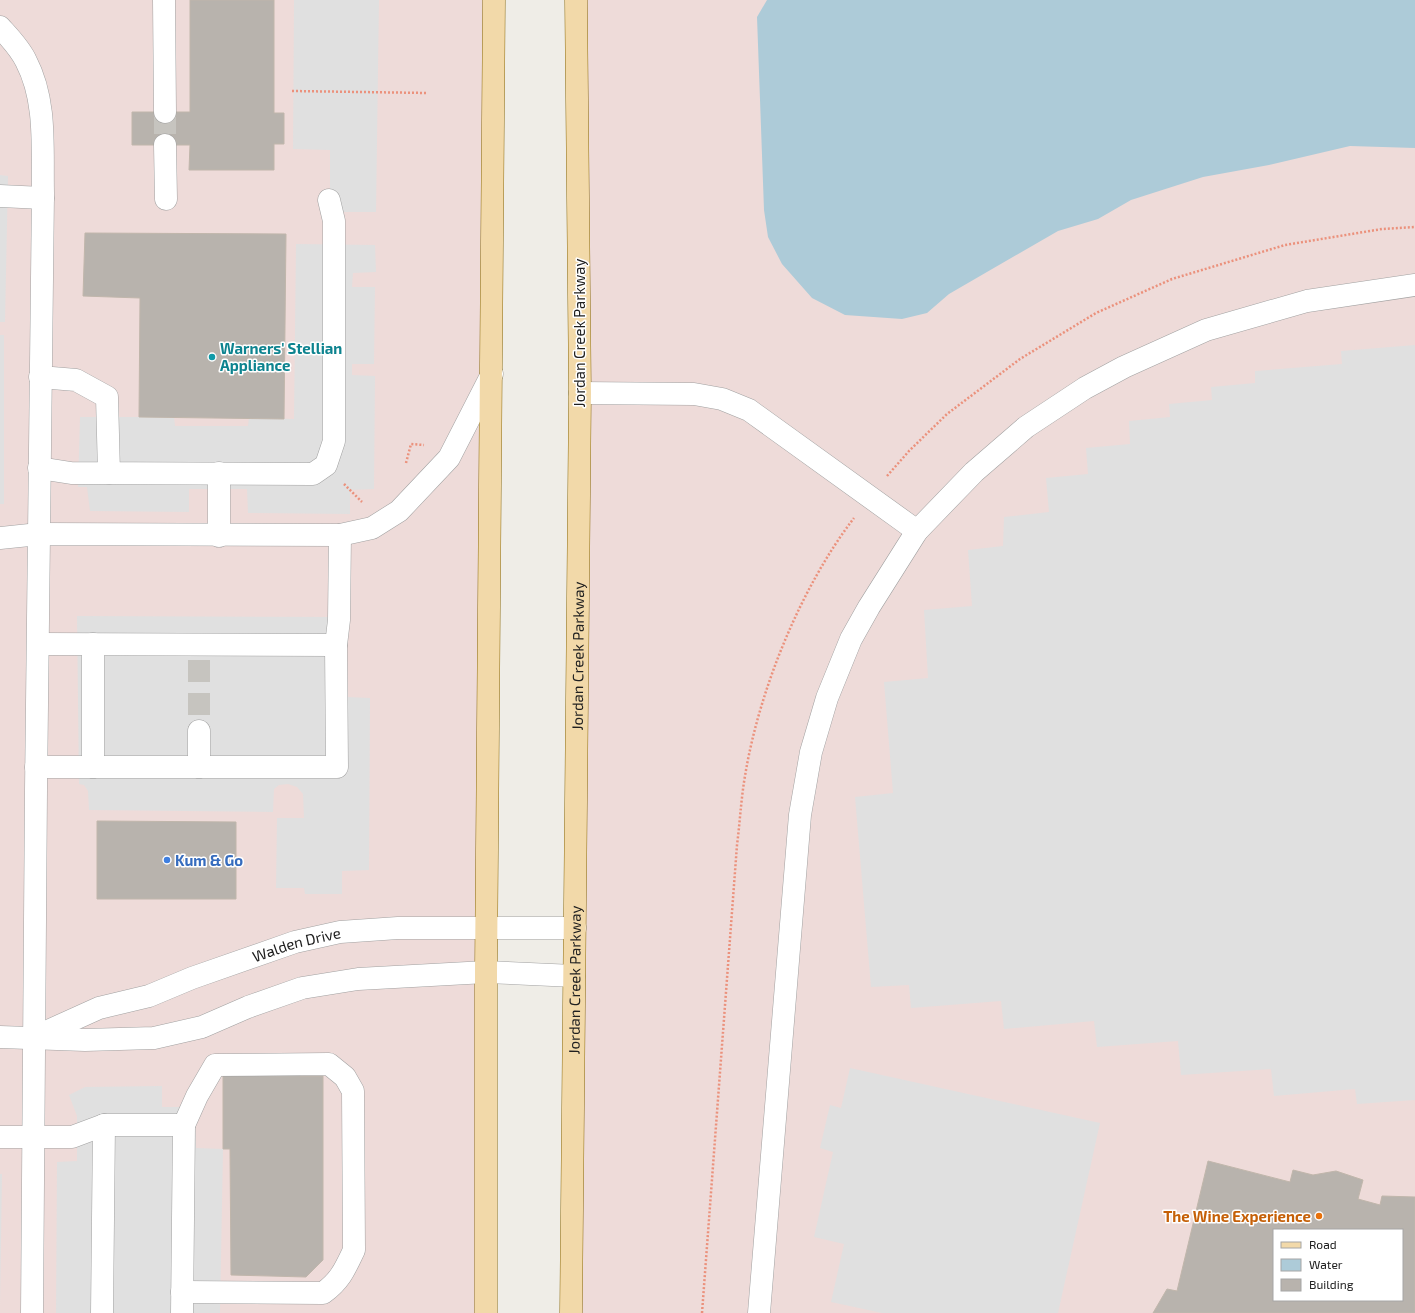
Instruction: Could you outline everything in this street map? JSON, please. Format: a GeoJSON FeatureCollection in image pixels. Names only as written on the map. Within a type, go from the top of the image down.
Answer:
{"type":"FeatureCollection","features":[{"type":"Feature","properties":{"kind":"main road"},"geometry":{"type":"LineString","coordinates":[[486,1313],[486,972],[494,0]]}},
{"type":"Feature","properties":{"kind":"main road","name":"Jordan Creek Parkway"},"geometry":{"type":"LineString","coordinates":[[571,1313],[580,393],[576,0]]}},
{"type":"Feature","properties":{"kind":"lane"},"geometry":{"type":"LineString","coordinates":[[164,0],[165,112]]}},
{"type":"Feature","properties":{"kind":"lane"},"geometry":{"type":"LineString","coordinates":[[0,27],[26,59],[37,92],[42,114],[43,198],[36,767],[32,1313]]}},
{"type":"Feature","properties":{"kind":"lane"},"geometry":{"type":"LineString","coordinates":[[165,145],[166,199]]}},
{"type":"Feature","properties":{"kind":"lane"},"geometry":{"type":"LineString","coordinates":[[0,196],[43,198]]}},
{"type":"Feature","properties":{"kind":"lane"},"geometry":{"type":"LineString","coordinates":[[39,468],[71,473],[313,474],[326,465],[334,442],[334,221],[329,200]]}},
{"type":"Feature","properties":{"kind":"lane"},"geometry":{"type":"LineString","coordinates":[[759,1313],[800,815],[811,752],[827,698],[851,639],[868,607],[917,531],[974,472],[1026,427],[1085,388],[1124,367],[1206,330],[1269,310],[1347,294],[1415,286]]}},
{"type":"Feature","properties":{"kind":"lane"},"geometry":{"type":"LineString","coordinates":[[0,538],[39,534],[219,536],[340,535],[372,528],[399,511],[448,458],[492,374]]}},
{"type":"Feature","properties":{"kind":"lane"},"geometry":{"type":"LineString","coordinates":[[40,378],[76,380],[107,397],[108,473]]}},
{"type":"Feature","properties":{"kind":"lane"},"geometry":{"type":"LineString","coordinates":[[580,393],[694,394],[722,400],[749,410],[917,531]]}},
{"type":"Feature","properties":{"kind":"lane"},"geometry":{"type":"LineString","coordinates":[[218,473],[219,536]]}},
{"type":"Feature","properties":{"kind":"lane"},"geometry":{"type":"LineString","coordinates":[[36,767],[337,767],[336,645],[339,620],[340,535]]}},
{"type":"Feature","properties":{"kind":"lane"},"geometry":{"type":"LineString","coordinates":[[38,644],[93,644],[198,652],[336,645]]}},
{"type":"Feature","properties":{"kind":"lane"},"geometry":{"type":"LineString","coordinates":[[93,644],[93,767]]}},
{"type":"Feature","properties":{"kind":"lane"},"geometry":{"type":"LineString","coordinates":[[198,731],[198,767]]}},
{"type":"Feature","properties":{"kind":"lane","name":"Walden Drive"},"geometry":{"type":"LineString","coordinates":[[34,1038],[99,1008],[148,996],[192,978],[295,942],[340,932],[398,928],[575,928]]}},
{"type":"Feature","properties":{"kind":"lane","name":"Walden Drive"},"geometry":{"type":"LineString","coordinates":[[0,1038],[85,1040],[154,1038],[202,1027],[248,1007],[302,988],[358,979],[486,972],[574,976]]}},
{"type":"Feature","properties":{"kind":"lane"},"geometry":{"type":"LineString","coordinates":[[329,1064],[345,1077],[353,1091],[354,1250],[345,1270],[335,1284],[323,1293],[182,1303],[184,1125],[197,1096],[215,1065],[329,1064]]}},
{"type":"Feature","properties":{"kind":"lane"},"geometry":{"type":"LineString","coordinates":[[102,1313],[104,1125]]}},
{"type":"Feature","properties":{"kind":"lane"},"geometry":{"type":"LineString","coordinates":[[0,1137],[72,1137],[104,1125],[184,1125]]}},
{"type":"Feature","properties":{"kind":"path"},"geometry":{"type":"LineString","coordinates":[[292,91],[428,93]]}},
{"type":"Feature","properties":{"kind":"path"},"geometry":{"type":"LineString","coordinates":[[891,471],[947,414],[1020,359],[1096,313],[1172,279],[1285,245],[1382,229],[1415,227]]}},
{"type":"Feature","properties":{"kind":"path"},"geometry":{"type":"LineString","coordinates":[[405,467],[411,444],[425,445]]}},
{"type":"Feature","properties":{"kind":"path"},"geometry":{"type":"LineString","coordinates":[[326,465],[365,505]]}},
{"type":"Feature","properties":{"kind":"path"},"geometry":{"type":"LineString","coordinates":[[702,1313],[737,845],[745,775],[758,719],[779,658],[804,597],[844,532]]}},
{"type":"Feature","properties":{"kind":"shaded area"},"geometry":{"type":"Polygon","coordinates":[[[0,0],[494,0],[486,1313],[0,1313],[0,0]]]}},
{"type":"Feature","properties":{"kind":"shaded area"},"geometry":{"type":"Polygon","coordinates":[[[294,0],[379,0],[376,212],[330,212],[330,150],[293,149],[294,0]]]}},
{"type":"Feature","properties":{"kind":"shaded area"},"geometry":{"type":"Polygon","coordinates":[[[576,0],[1415,0],[1415,1313],[571,1313],[576,0]]]}},
{"type":"Feature","properties":{"kind":"shaded area"},"geometry":{"type":"Polygon","coordinates":[[[0,175],[8,176],[5,322],[0,322],[0,175]]]}},
{"type":"Feature","properties":{"kind":"shaded area"},"geometry":{"type":"Polygon","coordinates":[[[296,244],[375,245],[376,272],[353,273],[352,287],[375,287],[374,364],[352,364],[352,375],[375,376],[374,489],[350,490],[350,514],[248,513],[247,489],[189,489],[189,512],[90,511],[87,487],[78,487],[80,417],[174,417],[175,426],[248,426],[249,418],[294,419],[296,244]]]}},
{"type":"Feature","properties":{"kind":"shaded area"},"geometry":{"type":"Polygon","coordinates":[[[0,335],[4,335],[4,504],[0,504],[0,335]]]}},
{"type":"Feature","properties":{"kind":"shaded area"},"geometry":{"type":"Polygon","coordinates":[[[1415,345],[1415,1100],[1357,1104],[1355,1089],[1274,1096],[1271,1069],[1181,1075],[1178,1041],[1097,1047],[1094,1021],[1004,1029],[1001,1001],[911,1008],[909,985],[871,987],[855,797],[893,793],[884,682],[928,678],[924,610],[972,606],[968,550],[1003,546],[1004,517],[1049,512],[1046,478],[1088,474],[1086,448],[1130,444],[1129,421],[1170,417],[1169,404],[1212,400],[1211,387],[1255,383],[1255,371],[1342,364],[1341,351],[1415,345]]]}},
{"type":"Feature","properties":{"kind":"shaded area"},"geometry":{"type":"Polygon","coordinates":[[[77,616],[347,617],[347,697],[370,698],[369,870],[342,871],[342,894],[305,894],[304,888],[276,888],[277,818],[304,818],[303,794],[297,787],[288,784],[279,785],[274,789],[273,812],[89,810],[88,791],[84,785],[79,784],[77,616]]]}},
{"type":"Feature","properties":{"kind":"shaded area"},"geometry":{"type":"Polygon","coordinates":[[[850,1068],[1100,1123],[1058,1313],[882,1313],[831,1302],[844,1244],[814,1237],[833,1152],[820,1148],[830,1105],[841,1108],[850,1068]]]}},
{"type":"Feature","properties":{"kind":"shaded area"},"geometry":{"type":"Polygon","coordinates":[[[162,1086],[162,1107],[195,1107],[196,1148],[223,1149],[220,1313],[56,1313],[57,1162],[77,1161],[77,1116],[69,1095],[85,1087],[162,1086]]]}},
{"type":"Feature","properties":{"kind":"shaded area"},"geometry":{"type":"Polygon","coordinates":[[[0,1174],[2,1174],[0,1307],[0,1174]]]}},
{"type":"Feature","properties":{"kind":"water"},"geometry":{"type":"Polygon","coordinates":[[[767,0],[1415,0],[1415,148],[1350,146],[1269,165],[1203,177],[1131,200],[1098,219],[1058,231],[949,294],[927,313],[902,319],[845,315],[812,298],[782,264],[768,237],[764,210],[757,17],[767,0]]]}},
{"type":"Feature","properties":{"kind":"building"},"geometry":{"type":"Polygon","coordinates":[[[190,0],[274,0],[274,113],[284,113],[284,144],[274,144],[274,170],[189,170],[190,145],[132,145],[132,112],[190,112],[190,0]]]}},
{"type":"Feature","properties":{"kind":"building","name":"Warners' Stellian Appliance"},"geometry":{"type":"Polygon","coordinates":[[[85,233],[286,234],[284,419],[139,417],[140,298],[83,296],[85,233]]]}},
{"type":"Feature","properties":{"kind":"building","name":"Kum & Go"},"geometry":{"type":"Polygon","coordinates":[[[97,821],[236,822],[236,899],[97,899],[97,821]]]}},
{"type":"Feature","properties":{"kind":"building"},"geometry":{"type":"Polygon","coordinates":[[[223,1068],[299,1070],[300,1076],[323,1076],[323,1260],[306,1277],[231,1275],[230,1149],[223,1149],[223,1068]]]}},
{"type":"Feature","properties":{"kind":"building"},"geometry":{"type":"Polygon","coordinates":[[[1208,1161],[1290,1182],[1293,1170],[1313,1175],[1336,1171],[1363,1180],[1358,1199],[1380,1205],[1382,1196],[1415,1197],[1415,1313],[1153,1313],[1167,1289],[1177,1291],[1208,1161]]]}},
{"type":"Feature","properties":{"kind":"tunnel"},"geometry":{"type":"LineString","coordinates":[[165,112],[165,145]]}},
{"type":"Feature","properties":{"kind":"tunnel"},"geometry":{"type":"LineString","coordinates":[[199,660],[199,731]]}},
{"type":"Feature","properties":{"kind":"place","name":"Warners' Stellian Appliance"},"geometry":{"type":"Point","coordinates":[212,357]}},
{"type":"Feature","properties":{"kind":"place","name":"Kum & Go"},"geometry":{"type":"Point","coordinates":[167,860]}},
{"type":"Feature","properties":{"kind":"place","name":"The Wine Experience"},"geometry":{"type":"Point","coordinates":[1319,1216]}}]}
